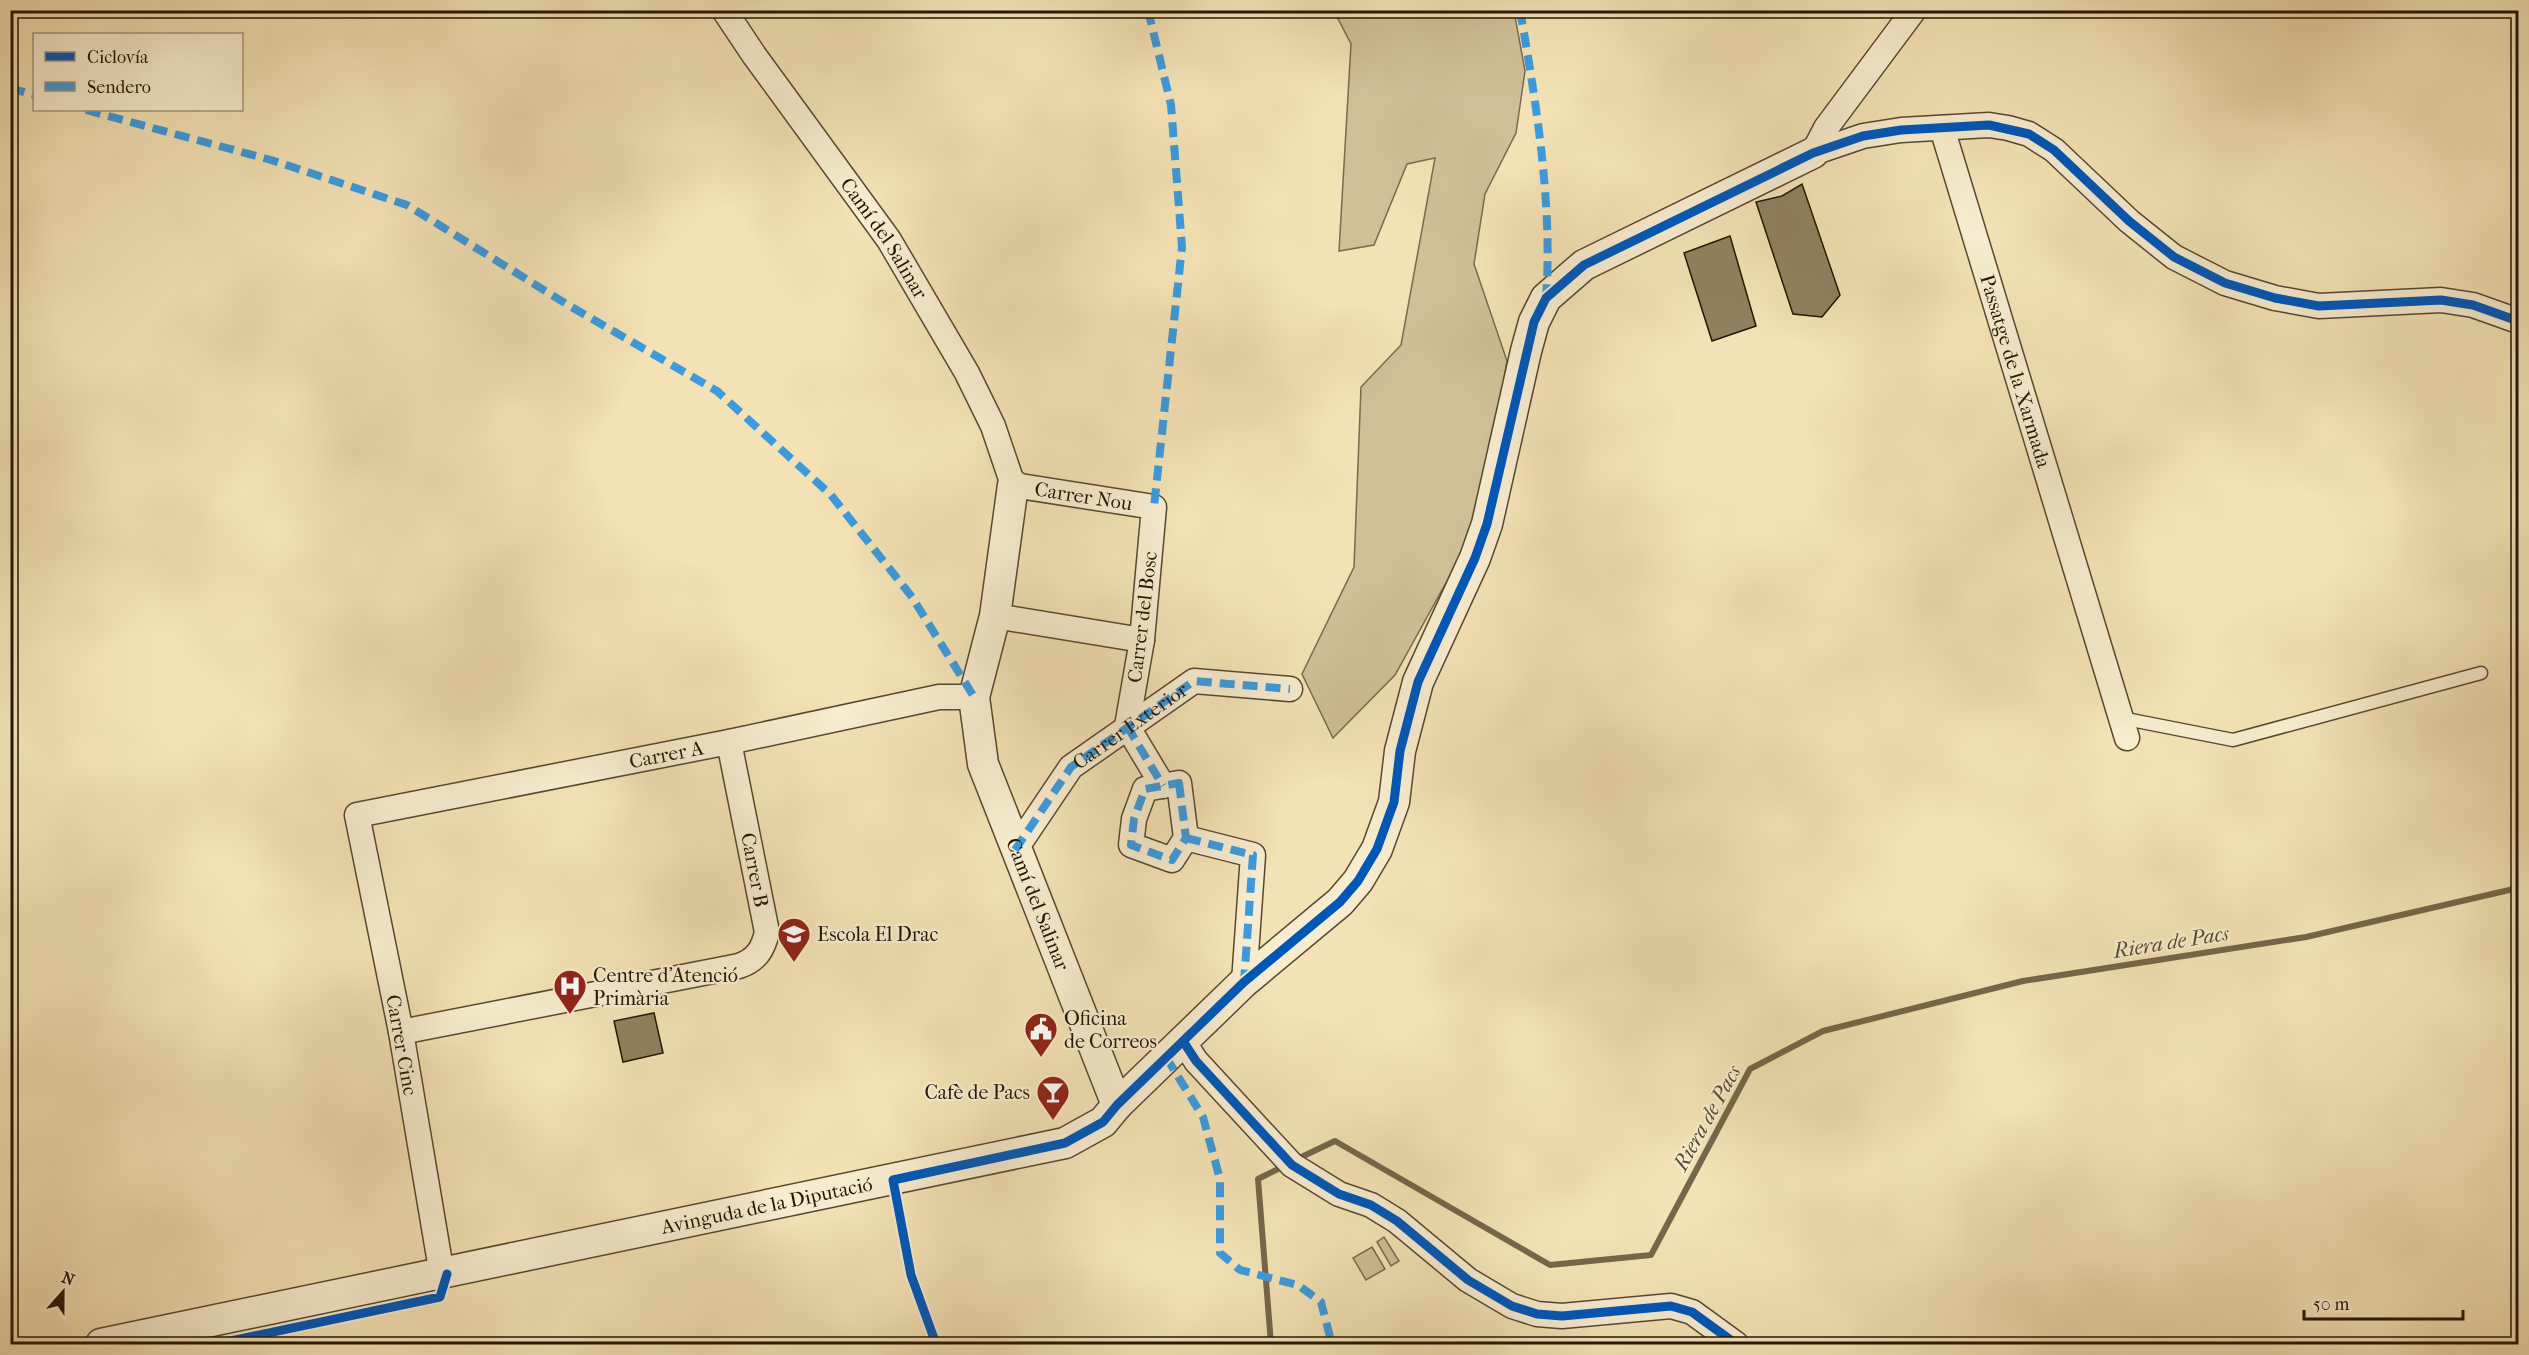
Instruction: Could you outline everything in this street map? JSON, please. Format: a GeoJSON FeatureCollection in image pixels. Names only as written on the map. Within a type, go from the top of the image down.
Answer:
{"type":"FeatureCollection","features":[{"type":"Feature","properties":{"kind":"street","name":"Camí del Salinar"},"geometry":{"type":"LineString","coordinates":[[724,10],[754,55],[889,240],[967,373],[993,426],[1012,485]]}},
{"type":"Feature","properties":{"kind":"street"},"geometry":{"type":"LineString","coordinates":[[1813,153],[1826,128],[1914,10]]}},
{"type":"Feature","properties":{"kind":"street"},"geometry":{"type":"LineString","coordinates":[[1813,153],[1863,136],[1901,130],[1989,125],[2029,134],[2054,150],[2129,221],[2174,258],[2225,283],[2276,298],[2319,306],[2441,300],[2473,305],[2518,321]]}},
{"type":"Feature","properties":{"kind":"street","name":"Passatge de la Xarmada"},"geometry":{"type":"LineString","coordinates":[[1942,128],[2124,728]]}},
{"type":"Feature","properties":{"kind":"street","name":"Avinguda de la Diputació"},"geometry":{"type":"LineString","coordinates":[[101,1344],[442,1275],[1065,1143],[1103,1122],[1117,1105],[1245,982],[1340,902],[1358,881],[1377,849],[1394,802],[1400,751],[1418,682],[1475,558],[1488,524],[1526,351],[1534,322],[1546,298],[1584,265],[1813,153]]}},
{"type":"Feature","properties":{"kind":"street","name":"Carrer Nou"},"geometry":{"type":"LineString","coordinates":[[1012,485],[1154,507]]}},
{"type":"Feature","properties":{"kind":"street"},"geometry":{"type":"LineString","coordinates":[[974,697],[995,616],[1012,485]]}},
{"type":"Feature","properties":{"kind":"street","name":"Carrer del Bosc"},"geometry":{"type":"LineString","coordinates":[[1127,726],[1142,640],[1154,507]]}},
{"type":"Feature","properties":{"kind":"street"},"geometry":{"type":"LineString","coordinates":[[995,616],[1142,640]]}},
{"type":"Feature","properties":{"kind":"street","name":"Carrer Exterior"},"geometry":{"type":"LineString","coordinates":[[1015,850],[1071,767],[1194,681],[1290,689]]}},
{"type":"Feature","properties":{"kind":"street","name":"Carrer A"},"geometry":{"type":"LineString","coordinates":[[357,815],[729,742],[939,697],[974,697]]}},
{"type":"Feature","properties":{"kind":"street","name":"Camí del Salinar"},"geometry":{"type":"LineString","coordinates":[[974,697],[983,764],[1117,1105]]}},
{"type":"Feature","properties":{"kind":"street"},"geometry":{"type":"LineString","coordinates":[[1127,726],[1163,786]]}},
{"type":"Feature","properties":{"kind":"street","name":"Carrer B"},"geometry":{"type":"LineString","coordinates":[[401,1032],[739,966],[756,956],[764,944],[767,932],[729,742]]}},
{"type":"Feature","properties":{"kind":"street"},"geometry":{"type":"LineString","coordinates":[[1179,783],[1186,838],[1172,860],[1131,844],[1134,819],[1145,789],[1179,783]]}},
{"type":"Feature","properties":{"kind":"street","name":"Carrer Cinc"},"geometry":{"type":"LineString","coordinates":[[357,815],[401,1032],[442,1275]]}},
{"type":"Feature","properties":{"kind":"street"},"geometry":{"type":"LineString","coordinates":[[1186,838],[1253,855],[1245,982]]}},
{"type":"Feature","properties":{"kind":"street"},"geometry":{"type":"LineString","coordinates":[[1183,1041],[1196,1061],[1292,1165],[1339,1194],[1371,1206],[1397,1221],[1468,1280],[1512,1306],[1537,1314],[1562,1316],[1671,1306],[1692,1312],[1736,1344]]}},
{"type":"Feature","properties":{"kind":"lane"},"geometry":{"type":"LineString","coordinates":[[2124,728],[2233,740],[2481,673]]}},
{"type":"Feature","properties":{"kind":"shaded area"},"geometry":{"type":"Polygon","coordinates":[[[1334,11],[1514,11],[1525,71],[1516,133],[1485,194],[1474,264],[1507,361],[1479,523],[1395,675],[1333,738],[1302,674],[1354,567],[1361,387],[1401,345],[1435,158],[1407,164],[1374,245],[1339,251],[1351,44],[1334,11]]]}},
{"type":"Feature","properties":{"kind":"shaded area"},"geometry":{"type":"Polygon","coordinates":[[[1384,1237],[1399,1261],[1391,1266],[1377,1242],[1384,1237]]]}},
{"type":"Feature","properties":{"kind":"shaded area"},"geometry":{"type":"Polygon","coordinates":[[[1372,1247],[1385,1269],[1366,1280],[1353,1258],[1372,1247]]]}},
{"type":"Feature","properties":{"kind":"building"},"geometry":{"type":"Polygon","coordinates":[[[1802,184],[1840,295],[1822,317],[1793,314],[1756,202],[1782,196],[1802,184]]]}},
{"type":"Feature","properties":{"kind":"building"},"geometry":{"type":"Polygon","coordinates":[[[1730,236],[1756,326],[1712,341],[1684,253],[1730,236]]]}},
{"type":"Feature","properties":{"kind":"building"},"geometry":{"type":"Polygon","coordinates":[[[654,1013],[663,1053],[623,1062],[614,1021],[654,1013]]]}},
{"type":"Feature","properties":{"kind":"waterway","name":"Riera de Pacs"},"geometry":{"type":"LineString","coordinates":[[1295,1160],[1335,1141],[1550,1265],[1651,1255],[1750,1069],[1823,1031],[2023,981],[2306,937],[2518,888]]}},
{"type":"Feature","properties":{"kind":"waterway","name":"Riera de Pacs"},"geometry":{"type":"LineString","coordinates":[[1271,1344],[1258,1179],[1286,1165]]}},
{"type":"Feature","properties":{"kind":"marked path"},"geometry":{"type":"LineString","coordinates":[[1148,10],[1171,105],[1182,247],[1154,507]]}},
{"type":"Feature","properties":{"kind":"marked path"},"geometry":{"type":"LineString","coordinates":[[1520,10],[1542,154],[1547,227],[1546,298]]}},
{"type":"Feature","properties":{"kind":"marked path"},"geometry":{"type":"LineString","coordinates":[[10,88],[33,95]]}},
{"type":"Feature","properties":{"kind":"marked path"},"geometry":{"type":"LineString","coordinates":[[90,111],[271,160],[407,205],[568,305],[717,391],[831,495],[912,597],[974,697]]}},
{"type":"Feature","properties":{"kind":"marked path"},"geometry":{"type":"LineString","coordinates":[[1015,850],[1071,767],[1194,681],[1290,689]]}},
{"type":"Feature","properties":{"kind":"marked path"},"geometry":{"type":"LineString","coordinates":[[1127,726],[1163,786]]}},
{"type":"Feature","properties":{"kind":"marked path"},"geometry":{"type":"LineString","coordinates":[[1179,783],[1186,838],[1172,860],[1131,845],[1134,819],[1145,789],[1179,783]]}},
{"type":"Feature","properties":{"kind":"marked path"},"geometry":{"type":"LineString","coordinates":[[1186,838],[1253,855],[1244,982]]}},
{"type":"Feature","properties":{"kind":"marked path"},"geometry":{"type":"LineString","coordinates":[[1166,1057],[1203,1117],[1220,1179],[1220,1253],[1240,1270],[1298,1285],[1321,1302],[1330,1337],[1327,1344]]}},
{"type":"Feature","properties":{"kind":"cycle path"},"geometry":{"type":"LineString","coordinates":[[936,1344],[911,1275],[893,1180],[1065,1143],[1103,1122],[1117,1105],[1244,982],[1340,902],[1358,881],[1377,849],[1394,802],[1400,751],[1418,682],[1475,558],[1487,524],[1534,322],[1546,298],[1584,265],[1813,153],[1863,136],[1901,130],[1989,125],[2029,134],[2054,150],[2129,221],[2174,257],[2225,283],[2275,298],[2319,306],[2441,300],[2473,305],[2518,321]]}},
{"type":"Feature","properties":{"kind":"cycle path"},"geometry":{"type":"LineString","coordinates":[[1183,1041],[1196,1061],[1292,1165],[1339,1194],[1371,1205],[1397,1221],[1468,1280],[1512,1306],[1537,1314],[1562,1316],[1671,1306],[1692,1312],[1736,1344]]}},
{"type":"Feature","properties":{"kind":"cycle path"},"geometry":{"type":"LineString","coordinates":[[216,1344],[440,1297],[447,1274]]}},
{"type":"Feature","properties":{"kind":"place","name":"Escola El Drac"},"geometry":{"type":"Point","coordinates":[794,963]}},
{"type":"Feature","properties":{"kind":"place","name":"Centre d'Atenció Primària"},"geometry":{"type":"Point","coordinates":[570,1015]}},
{"type":"Feature","properties":{"kind":"place","name":"Oficina de Correos"},"geometry":{"type":"Point","coordinates":[1041,1058]}},
{"type":"Feature","properties":{"kind":"place","name":"Cafè de Pacs"},"geometry":{"type":"Point","coordinates":[1053,1121]}}]}
